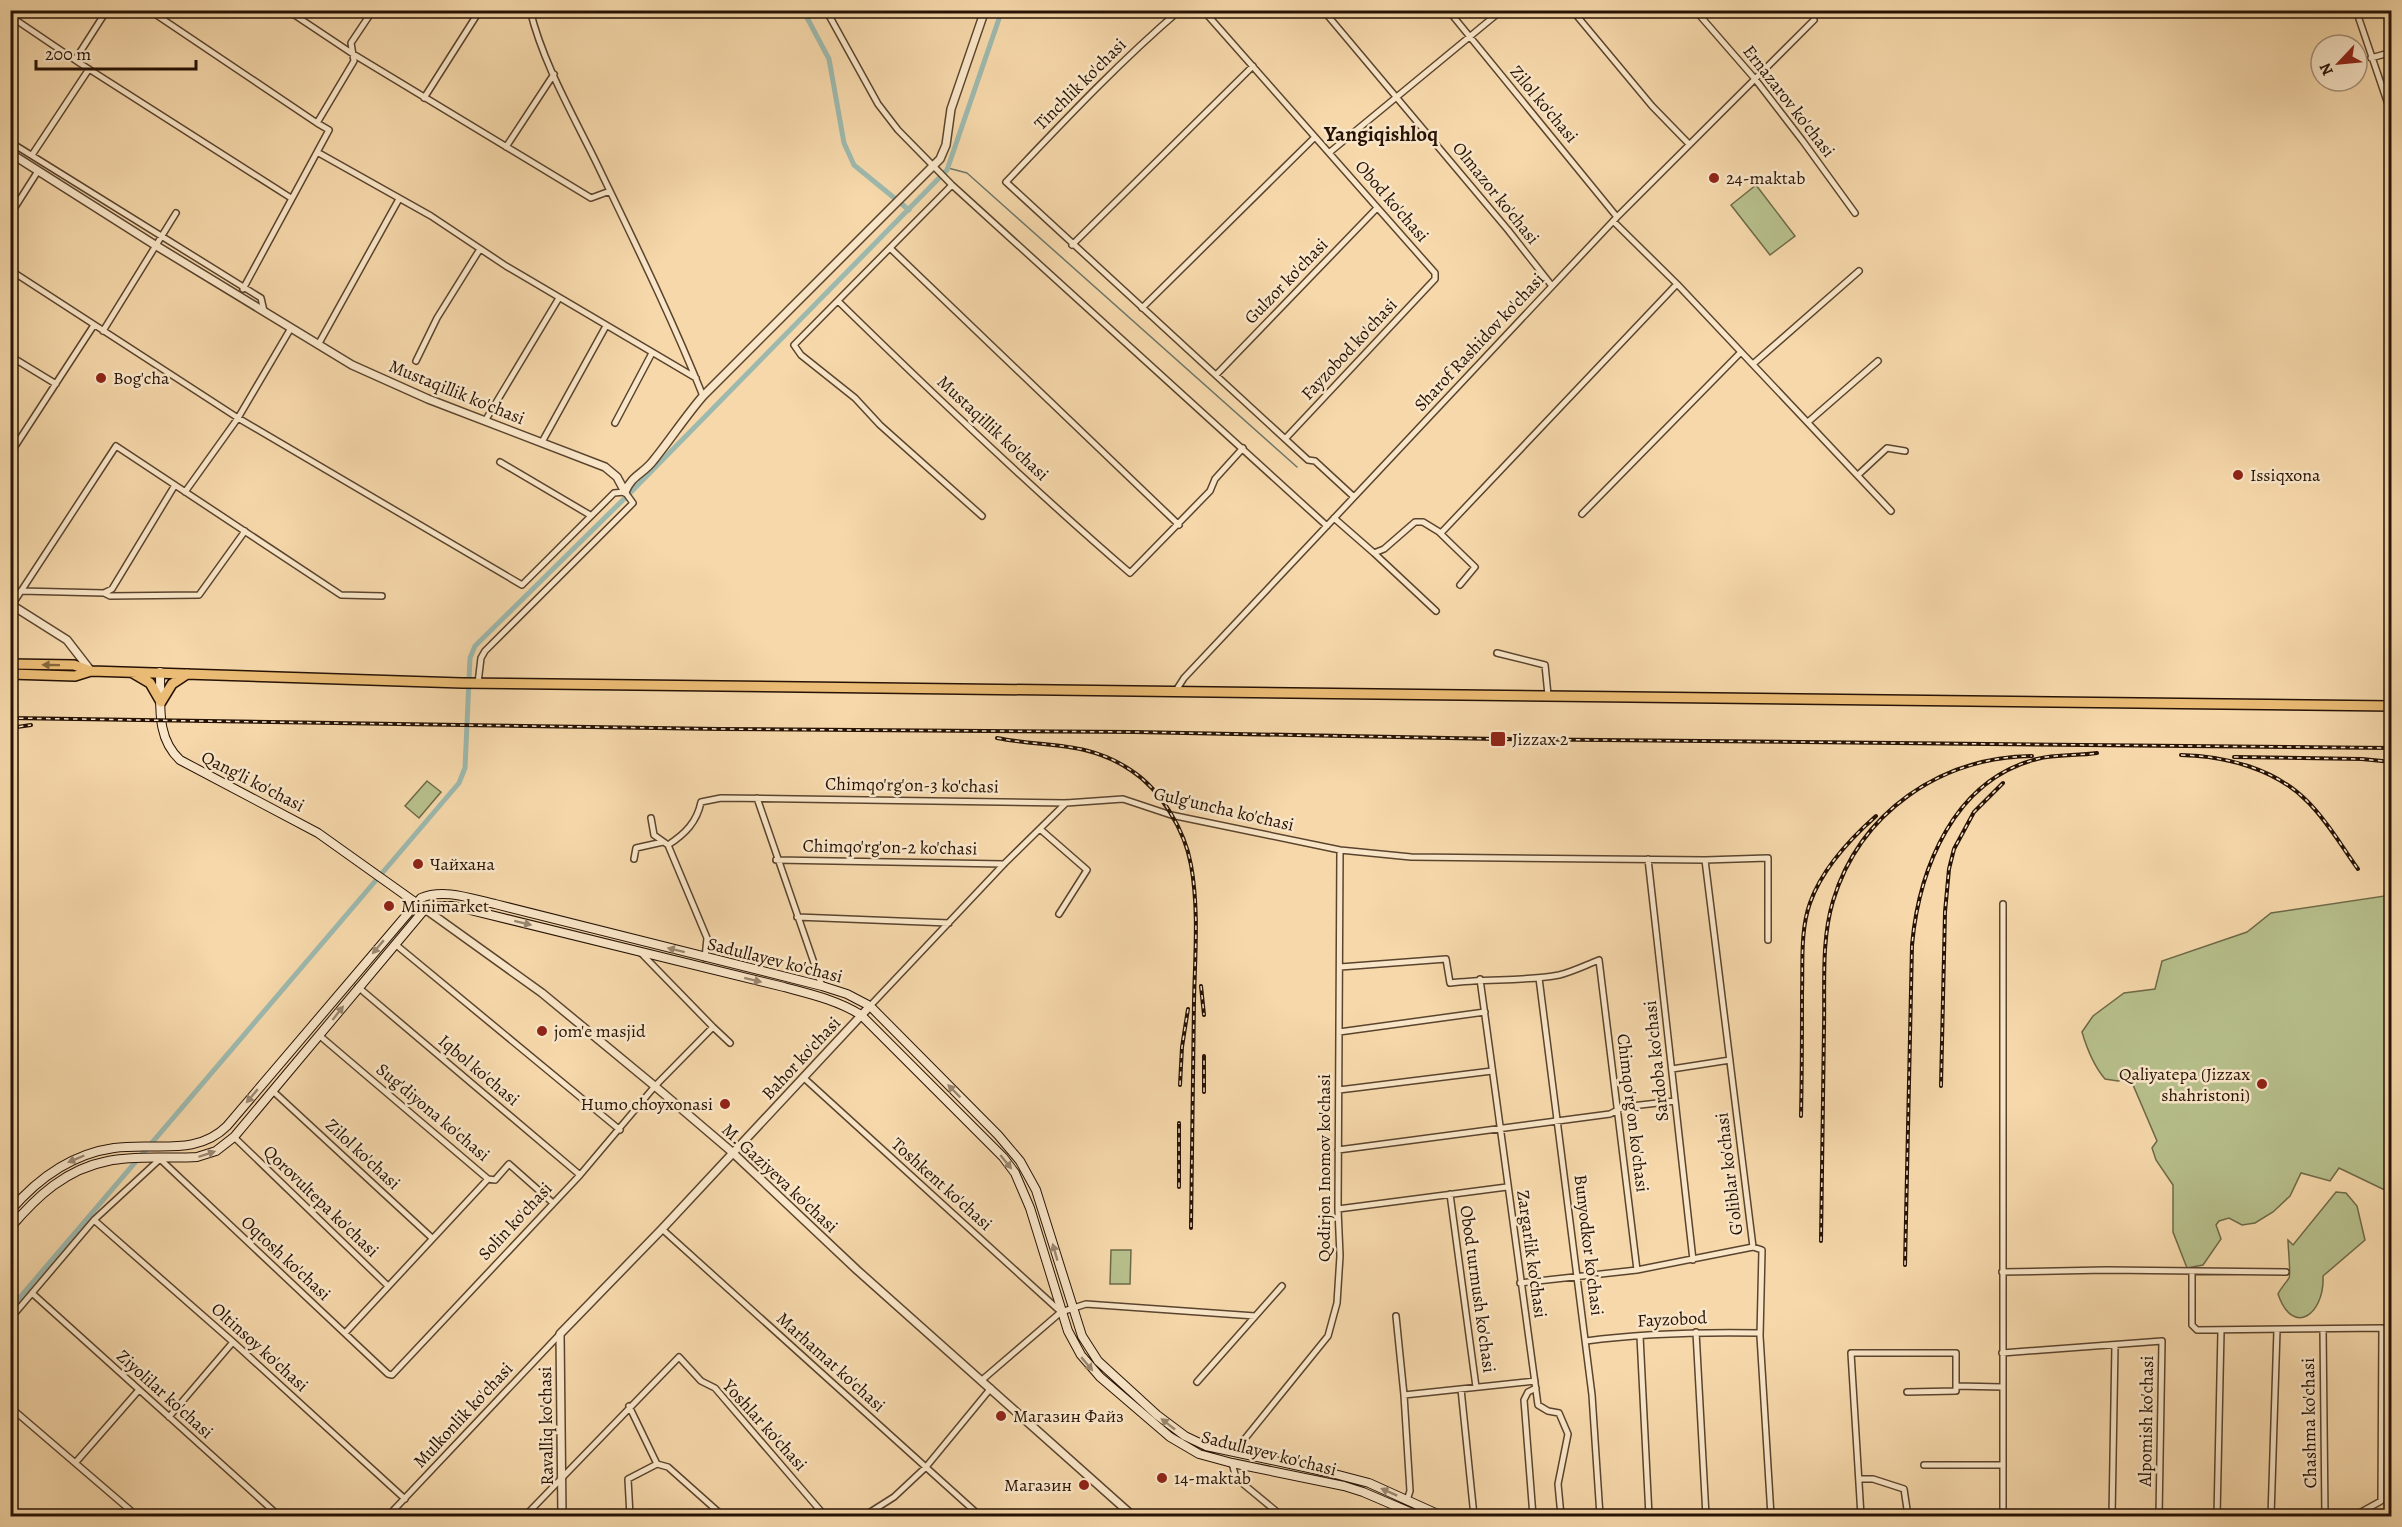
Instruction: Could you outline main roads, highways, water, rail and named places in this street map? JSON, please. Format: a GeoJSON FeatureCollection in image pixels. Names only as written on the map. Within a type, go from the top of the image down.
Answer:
{"type":"FeatureCollection","features":[{"type":"Feature","properties":{"kind":"main road"},"geometry":{"type":"LineString","coordinates":[[10,664],[74,665],[91,671]]}},
{"type":"Feature","properties":{"kind":"main road"},"geometry":{"type":"LineString","coordinates":[[10,674],[75,675],[91,671],[478,683],[2391,706]]}},
{"type":"Feature","properties":{"kind":"main road"},"geometry":{"type":"LineString","coordinates":[[128,672],[150,683],[161,702],[172,684],[189,673]]}},
{"type":"Feature","properties":{"kind":"main road","name":"Qang'li ko'chasi"},"geometry":{"type":"LineString","coordinates":[[160,672],[165,740],[180,760],[318,833],[388,883]]}},
{"type":"Feature","properties":{"kind":"main road","name":"M. Gaziyeva ko'chasi"},"geometry":{"type":"LineString","coordinates":[[388,883],[425,909]]}},
{"type":"Feature","properties":{"kind":"main road","name":"Sadullayev ko'chasi"},"geometry":{"type":"LineString","coordinates":[[416,903],[428,895],[446,894],[495,904],[822,986],[847,994],[870,1006],[998,1135],[1020,1161],[1032,1182],[1042,1208],[1071,1308],[1082,1336],[1092,1353],[1157,1415],[1195,1442],[1240,1455],[1369,1483],[1442,1516]]}},
{"type":"Feature","properties":{"kind":"main road"},"geometry":{"type":"LineString","coordinates":[[10,1210],[38,1181],[67,1162],[98,1151],[199,1144],[210,1140],[223,1130],[416,903]]}},
{"type":"Feature","properties":{"kind":"main road","name":"Sadullayev ko'chasi"},"geometry":{"type":"LineString","coordinates":[[425,909],[454,906],[825,998],[861,1015],[1003,1157],[1015,1173],[1030,1208],[1061,1312],[1075,1347],[1086,1364],[1100,1377],[1152,1423],[1199,1454],[1344,1486],[1419,1516]]}},
{"type":"Feature","properties":{"kind":"main road"},"geometry":{"type":"LineString","coordinates":[[10,1228],[35,1199],[59,1181],[97,1164],[125,1159],[203,1156],[216,1151],[234,1137],[274,1092],[358,987],[425,909]]}},
{"type":"Feature","properties":{"kind":"waterway"},"geometry":{"type":"LineString","coordinates":[[803,10],[829,59],[844,143],[854,165],[909,210]]}},
{"type":"Feature","properties":{"kind":"waterway"},"geometry":{"type":"LineString","coordinates":[[10,1309],[459,783],[465,768],[470,658],[475,646],[633,490],[947,170],[1002,10]]}},
{"type":"Feature","properties":{"kind":"waterway"},"geometry":{"type":"LineString","coordinates":[[948,168],[967,173],[1297,467]]}},
{"type":"Feature","properties":{"kind":"railway"},"geometry":{"type":"LineString","coordinates":[[10,718],[720,729],[1134,732],[1498,739],[2392,748]]}},
{"type":"Feature","properties":{"kind":"railway"},"geometry":{"type":"LineString","coordinates":[[10,728],[31,725]]}},
{"type":"Feature","properties":{"kind":"railway"},"geometry":{"type":"LineString","coordinates":[[997,738],[1083,750],[1115,761],[1143,779],[1153,789],[1170,812],[1183,839],[1191,865],[1196,916],[1191,1228]]}},
{"type":"Feature","properties":{"kind":"railway"},"geometry":{"type":"LineString","coordinates":[[1905,1265],[1912,945],[1923,886],[1933,858],[1946,831],[1963,807],[1983,786],[2008,770],[2037,759],[2097,753]]}},
{"type":"Feature","properties":{"kind":"railway"},"geometry":{"type":"LineString","coordinates":[[2181,755],[2215,758],[2249,766],[2281,781],[2308,802],[2358,869]]}},
{"type":"Feature","properties":{"kind":"railway"},"geometry":{"type":"LineString","coordinates":[[1821,1241],[1825,948],[1829,916],[1846,869],[1863,841],[1884,816],[1908,795],[1936,779],[1966,767],[1998,759],[2032,756]]}},
{"type":"Feature","properties":{"kind":"railway"},"geometry":{"type":"LineString","coordinates":[[2234,757],[2362,759],[2392,762]]}},
{"type":"Feature","properties":{"kind":"railway"},"geometry":{"type":"LineString","coordinates":[[1941,1086],[1945,912],[1949,869],[1954,849],[1974,812],[2003,783]]}},
{"type":"Feature","properties":{"kind":"railway"},"geometry":{"type":"LineString","coordinates":[[1801,1116],[1803,948],[1807,914],[1815,890],[1829,867],[1856,835],[1876,816]]}},
{"type":"Feature","properties":{"kind":"railway"},"geometry":{"type":"LineString","coordinates":[[1201,986],[1204,1015]]}},
{"type":"Feature","properties":{"kind":"railway"},"geometry":{"type":"LineString","coordinates":[[1180,1085],[1182,1047],[1188,1009]]}},
{"type":"Feature","properties":{"kind":"railway"},"geometry":{"type":"LineString","coordinates":[[1204,1056],[1204,1092]]}},
{"type":"Feature","properties":{"kind":"railway"},"geometry":{"type":"LineString","coordinates":[[1179,1123],[1179,1187]]}},
{"type":"Feature","properties":{"kind":"place","name":"24-maktab"},"geometry":{"type":"Point","coordinates":[1714,178]}},
{"type":"Feature","properties":{"kind":"place","name":"Bog'cha"},"geometry":{"type":"Point","coordinates":[101,378]}},
{"type":"Feature","properties":{"kind":"place","name":"Issiqxona"},"geometry":{"type":"Point","coordinates":[2238,475]}},
{"type":"Feature","properties":{"kind":"place","name":"Jizzax 2"},"geometry":{"type":"Point","coordinates":[1498,739]}},
{"type":"Feature","properties":{"kind":"place","name":"Чайхана"},"geometry":{"type":"Point","coordinates":[418,864]}},
{"type":"Feature","properties":{"kind":"place","name":"Minimarket"},"geometry":{"type":"Point","coordinates":[389,906]}},
{"type":"Feature","properties":{"kind":"place","name":"jom'e masjid"},"geometry":{"type":"Point","coordinates":[542,1031]}},
{"type":"Feature","properties":{"kind":"place","name":"Qaliyatepa (Jizzax shahristoni)"},"geometry":{"type":"Point","coordinates":[2262,1084]}},
{"type":"Feature","properties":{"kind":"place","name":"Humo choyxonasi"},"geometry":{"type":"Point","coordinates":[725,1104]}},
{"type":"Feature","properties":{"kind":"place","name":"Магазин Файз"},"geometry":{"type":"Point","coordinates":[1001,1416]}},
{"type":"Feature","properties":{"kind":"place","name":"14-maktab"},"geometry":{"type":"Point","coordinates":[1162,1478]}},
{"type":"Feature","properties":{"kind":"place","name":"Магазин"},"geometry":{"type":"Point","coordinates":[1084,1485]}},
{"type":"Feature","properties":{"kind":"district","name":"Yangiqishloq"},"geometry":{"type":"Point","coordinates":[1381,134]}}]}
